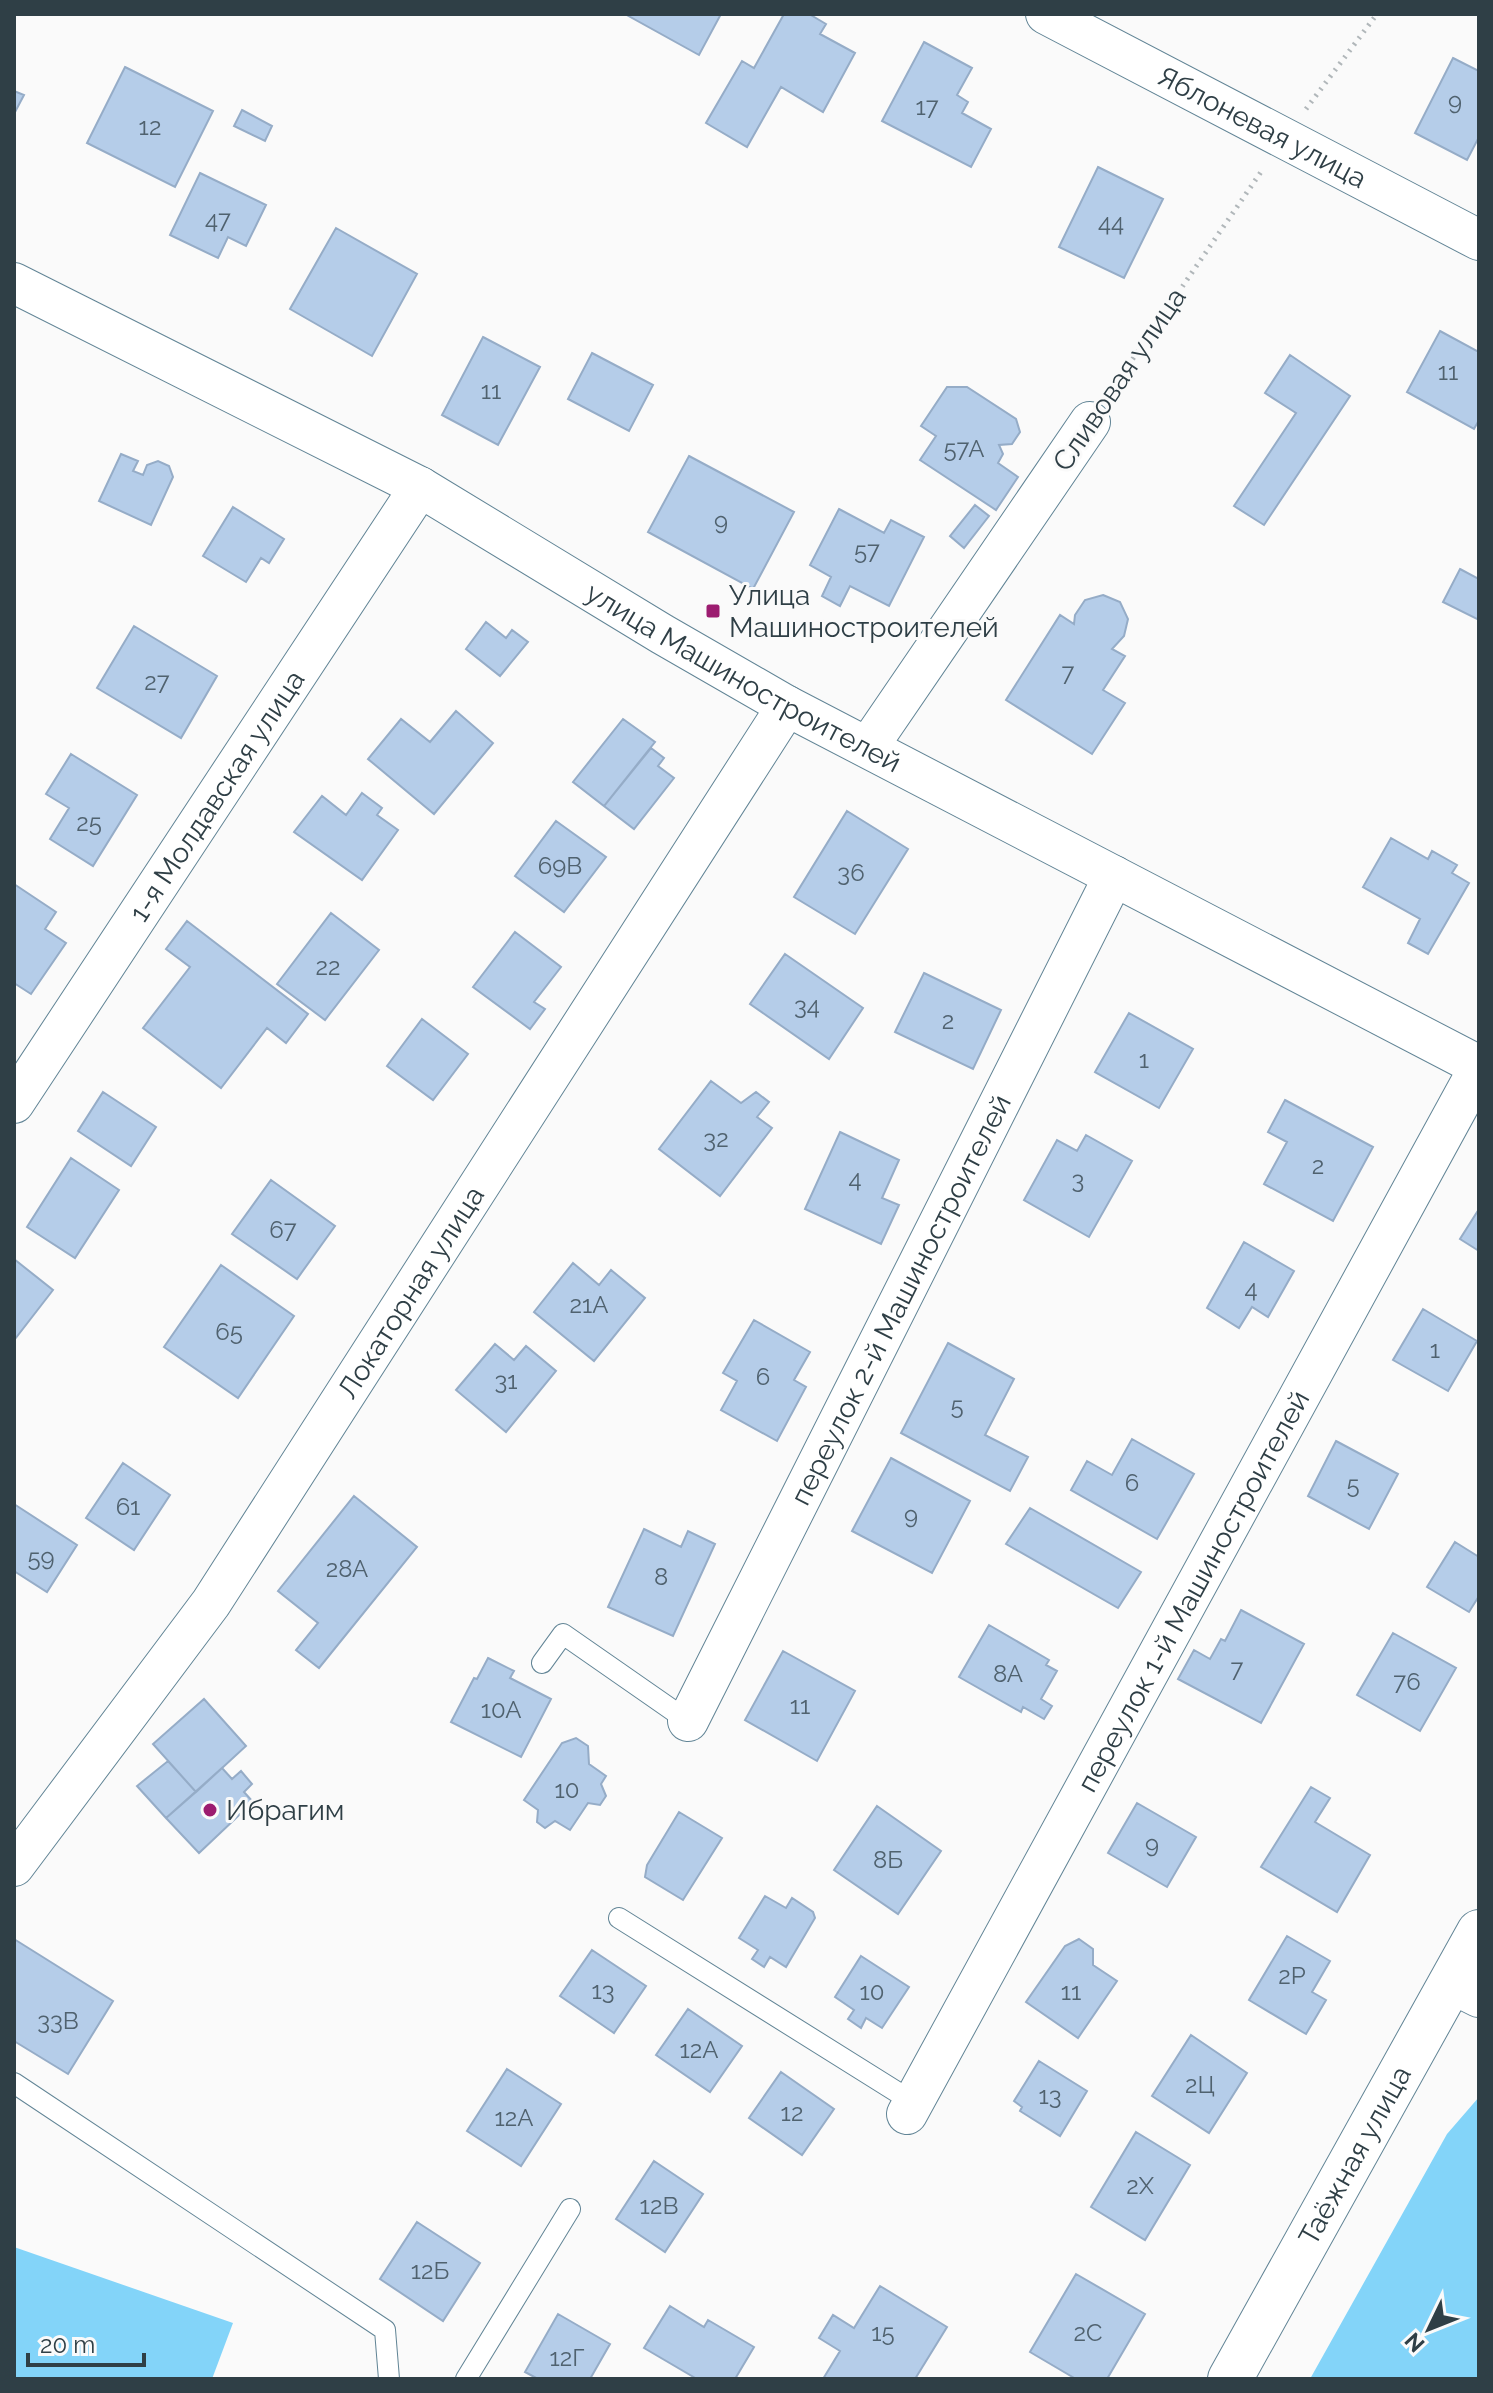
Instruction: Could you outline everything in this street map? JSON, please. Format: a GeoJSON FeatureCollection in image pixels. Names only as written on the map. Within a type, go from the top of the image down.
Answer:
{"type":"FeatureCollection","features":[{"type":"Feature","properties":{"kind":"street","name":"Яблоневая улица"},"geometry":{"type":"LineString","coordinates":[[1046,14],[1479,240]]}},
{"type":"Feature","properties":{"kind":"street","name":"улица Машиностроителей"},"geometry":{"type":"LineString","coordinates":[[14,283],[420,487],[787,706],[1479,1067]]}},
{"type":"Feature","properties":{"kind":"street","name":"Сливовая улица"},"geometry":{"type":"LineString","coordinates":[[868,747],[1090,422]]}},
{"type":"Feature","properties":{"kind":"street","name":"1-я Молдавская улица"},"geometry":{"type":"LineString","coordinates":[[14,1103],[420,487]]}},
{"type":"Feature","properties":{"kind":"street","name":"Локаторная улица"},"geometry":{"type":"LineString","coordinates":[[14,1866],[211,1603],[787,706]]}},
{"type":"Feature","properties":{"kind":"street","name":"переулок 2-й Машиностроителей"},"geometry":{"type":"LineString","coordinates":[[688,1721],[1114,876]]}},
{"type":"Feature","properties":{"kind":"street","name":"переулок 1-й Машиностроителей"},"geometry":{"type":"LineString","coordinates":[[910,2108],[1479,1067]]}},
{"type":"Feature","properties":{"kind":"street","name":"Таёжная улица"},"geometry":{"type":"LineString","coordinates":[[1230,2379],[1465,1990],[1479,1932]]}},
{"type":"Feature","properties":{"kind":"lane"},"geometry":{"type":"LineString","coordinates":[[542,1663],[563,1634],[688,1721]]}},
{"type":"Feature","properties":{"kind":"lane"},"geometry":{"type":"LineString","coordinates":[[619,1918],[910,2108]]}},
{"type":"Feature","properties":{"kind":"lane"},"geometry":{"type":"LineString","coordinates":[[14,2083],[385,2330],[389,2379]]}},
{"type":"Feature","properties":{"kind":"lane"},"geometry":{"type":"LineString","coordinates":[[466,2379],[570,2209]]}},
{"type":"Feature","properties":{"kind":"path","name":"Сливовая улица"},"geometry":{"type":"LineString","coordinates":[[1090,422],[1283,138],[1377,14]]}},
{"type":"Feature","properties":{"kind":"shaded area"},"geometry":{"type":"Polygon","coordinates":[[[1479,2097],[1479,2379],[1310,2379],[1447,2134],[1479,2097]]]}},
{"type":"Feature","properties":{"kind":"shaded area"},"geometry":{"type":"Polygon","coordinates":[[[14,2247],[233,2323],[212,2379],[14,2379],[14,2247]]]}},
{"type":"Feature","properties":{"kind":"building"},"geometry":{"type":"Polygon","coordinates":[[[625,14],[721,14],[699,55],[625,14]]]}},
{"type":"Feature","properties":{"kind":"building"},"geometry":{"type":"Polygon","coordinates":[[[784,14],[809,14],[826,24],[820,34],[855,53],[823,112],[781,87],[747,147],[706,123],[742,61],[754,68],[784,14]]]}},
{"type":"Feature","properties":{"kind":"building"},"geometry":{"type":"Polygon","coordinates":[[[924,42],[972,68],[957,95],[968,102],[962,113],[991,129],[971,167],[882,121],[924,42]]]}},
{"type":"Feature","properties":{"kind":"building"},"geometry":{"type":"Polygon","coordinates":[[[1453,58],[1479,71],[1479,137],[1467,160],[1415,133],[1453,58]]]}},
{"type":"Feature","properties":{"kind":"building"},"geometry":{"type":"Polygon","coordinates":[[[125,67],[213,111],[175,187],[87,143],[125,67]]]}},
{"type":"Feature","properties":{"kind":"building"},"geometry":{"type":"Polygon","coordinates":[[[14,91],[24,95],[14,114],[14,91]]]}},
{"type":"Feature","properties":{"kind":"building"},"geometry":{"type":"Polygon","coordinates":[[[242,110],[272,126],[265,141],[234,126],[242,110]]]}},
{"type":"Feature","properties":{"kind":"building"},"geometry":{"type":"Polygon","coordinates":[[[1098,167],[1163,199],[1124,278],[1059,247],[1098,167]]]}},
{"type":"Feature","properties":{"kind":"building"},"geometry":{"type":"Polygon","coordinates":[[[200,173],[266,205],[246,246],[228,237],[218,258],[170,235],[200,173]]]}},
{"type":"Feature","properties":{"kind":"building"},"geometry":{"type":"Polygon","coordinates":[[[336,228],[417,274],[372,356],[290,309],[336,228]]]}},
{"type":"Feature","properties":{"kind":"building"},"geometry":{"type":"Polygon","coordinates":[[[1440,331],[1479,352],[1479,420],[1474,429],[1407,392],[1440,331]]]}},
{"type":"Feature","properties":{"kind":"building"},"geometry":{"type":"Polygon","coordinates":[[[483,337],[540,367],[498,445],[442,415],[483,337]]]}},
{"type":"Feature","properties":{"kind":"building"},"geometry":{"type":"Polygon","coordinates":[[[592,353],[653,385],[629,431],[568,399],[592,353]]]}},
{"type":"Feature","properties":{"kind":"building"},"geometry":{"type":"Polygon","coordinates":[[[1290,355],[1350,396],[1264,525],[1234,506],[1296,413],[1265,393],[1290,355]]]}},
{"type":"Feature","properties":{"kind":"building"},"geometry":{"type":"Polygon","coordinates":[[[947,387],[967,387],[1016,419],[1020,432],[1012,444],[999,445],[1003,454],[998,463],[1018,477],[996,510],[920,460],[936,436],[921,426],[947,387]]]}},
{"type":"Feature","properties":{"kind":"building"},"geometry":{"type":"Polygon","coordinates":[[[121,454],[138,461],[133,471],[143,475],[147,465],[158,461],[169,466],[173,477],[151,525],[99,501],[121,454]]]}},
{"type":"Feature","properties":{"kind":"building"},"geometry":{"type":"Polygon","coordinates":[[[689,456],[794,512],[753,589],[648,532],[689,456]]]}},
{"type":"Feature","properties":{"kind":"building"},"geometry":{"type":"Polygon","coordinates":[[[975,505],[989,516],[964,548],[950,536],[975,505]]]}},
{"type":"Feature","properties":{"kind":"building"},"geometry":{"type":"Polygon","coordinates":[[[233,507],[284,539],[269,563],[261,558],[246,582],[203,556],[233,507]]]}},
{"type":"Feature","properties":{"kind":"building"},"geometry":{"type":"Polygon","coordinates":[[[839,509],[884,533],[891,520],[924,537],[889,606],[850,586],[840,606],[822,596],[831,577],[810,565],[839,509]]]}},
{"type":"Feature","properties":{"kind":"building"},"geometry":{"type":"Polygon","coordinates":[[[1460,569],[1479,579],[1479,620],[1443,602],[1460,569]]]}},
{"type":"Feature","properties":{"kind":"building"},"geometry":{"type":"Polygon","coordinates":[[[1103,595],[1120,602],[1128,619],[1124,636],[1112,649],[1125,656],[1103,690],[1125,703],[1092,754],[1006,700],[1060,615],[1074,624],[1075,615],[1085,600],[1103,595]]]}},
{"type":"Feature","properties":{"kind":"building"},"geometry":{"type":"Polygon","coordinates":[[[486,622],[506,638],[512,630],[528,642],[500,676],[466,649],[486,622]]]}},
{"type":"Feature","properties":{"kind":"building"},"geometry":{"type":"Polygon","coordinates":[[[134,626],[217,676],[181,738],[97,688],[134,626]]]}},
{"type":"Feature","properties":{"kind":"building"},"geometry":{"type":"Polygon","coordinates":[[[456,711],[493,743],[434,814],[368,759],[401,719],[430,742],[456,711]]]}},
{"type":"Feature","properties":{"kind":"building"},"geometry":{"type":"Polygon","coordinates":[[[623,719],[655,742],[604,806],[573,782],[623,719]]]}},
{"type":"Feature","properties":{"kind":"building"},"geometry":{"type":"Polygon","coordinates":[[[651,748],[664,758],[658,766],[674,778],[634,829],[604,806],[651,748]]]}},
{"type":"Feature","properties":{"kind":"building"},"geometry":{"type":"Polygon","coordinates":[[[71,754],[137,795],[93,866],[50,839],[69,808],[46,794],[71,754]]]}},
{"type":"Feature","properties":{"kind":"building"},"geometry":{"type":"Polygon","coordinates":[[[362,793],[382,808],[377,815],[398,830],[362,880],[294,832],[322,796],[346,815],[362,793]]]}},
{"type":"Feature","properties":{"kind":"building"},"geometry":{"type":"Polygon","coordinates":[[[847,811],[908,849],[855,934],[794,897],[847,811]]]}},
{"type":"Feature","properties":{"kind":"building"},"geometry":{"type":"Polygon","coordinates":[[[556,821],[606,857],[564,912],[515,876],[556,821]]]}},
{"type":"Feature","properties":{"kind":"building"},"geometry":{"type":"Polygon","coordinates":[[[1391,838],[1428,859],[1432,851],[1457,865],[1452,873],[1469,883],[1428,954],[1408,943],[1420,919],[1363,887],[1391,838]]]}},
{"type":"Feature","properties":{"kind":"building"},"geometry":{"type":"Polygon","coordinates":[[[14,884],[56,912],[45,929],[66,943],[31,994],[14,983],[14,884]]]}},
{"type":"Feature","properties":{"kind":"building"},"geometry":{"type":"Polygon","coordinates":[[[331,913],[379,950],[325,1020],[277,984],[331,913]]]}},
{"type":"Feature","properties":{"kind":"building"},"geometry":{"type":"Polygon","coordinates":[[[187,921],[308,1014],[286,1043],[267,1028],[221,1088],[143,1028],[190,967],[166,949],[187,921]]]}},
{"type":"Feature","properties":{"kind":"building"},"geometry":{"type":"Polygon","coordinates":[[[515,932],[561,967],[534,1002],[545,1009],[530,1029],[473,987],[515,932]]]}},
{"type":"Feature","properties":{"kind":"building"},"geometry":{"type":"Polygon","coordinates":[[[785,954],[863,1008],[829,1059],[750,1004],[785,954]]]}},
{"type":"Feature","properties":{"kind":"building"},"geometry":{"type":"Polygon","coordinates":[[[924,973],[1001,1010],[973,1069],[895,1032],[924,973]]]}},
{"type":"Feature","properties":{"kind":"building"},"geometry":{"type":"Polygon","coordinates":[[[1129,1013],[1193,1049],[1159,1108],[1095,1072],[1129,1013]]]}},
{"type":"Feature","properties":{"kind":"building"},"geometry":{"type":"Polygon","coordinates":[[[422,1019],[468,1054],[433,1100],[387,1066],[422,1019]]]}},
{"type":"Feature","properties":{"kind":"building"},"geometry":{"type":"Polygon","coordinates":[[[711,1081],[741,1103],[756,1092],[769,1102],[757,1117],[772,1128],[720,1196],[659,1149],[711,1081]]]}},
{"type":"Feature","properties":{"kind":"building"},"geometry":{"type":"Polygon","coordinates":[[[103,1092],[156,1127],[131,1166],[78,1131],[103,1092]]]}},
{"type":"Feature","properties":{"kind":"building"},"geometry":{"type":"Polygon","coordinates":[[[1285,1100],[1373,1147],[1333,1221],[1264,1184],[1287,1142],[1268,1132],[1285,1100]]]}},
{"type":"Feature","properties":{"kind":"building"},"geometry":{"type":"Polygon","coordinates":[[[840,1132],[899,1160],[882,1198],[899,1205],[881,1244],[805,1209],[840,1132]]]}},
{"type":"Feature","properties":{"kind":"building"},"geometry":{"type":"Polygon","coordinates":[[[1086,1135],[1132,1161],[1089,1237],[1024,1200],[1057,1140],[1077,1151],[1086,1135]]]}},
{"type":"Feature","properties":{"kind":"building"},"geometry":{"type":"Polygon","coordinates":[[[71,1158],[119,1190],[75,1258],[27,1227],[71,1158]]]}},
{"type":"Feature","properties":{"kind":"building"},"geometry":{"type":"Polygon","coordinates":[[[271,1180],[335,1226],[297,1279],[232,1234],[271,1180]]]}},
{"type":"Feature","properties":{"kind":"building"},"geometry":{"type":"Polygon","coordinates":[[[1479,1209],[1479,1251],[1460,1239],[1479,1209]]]}},
{"type":"Feature","properties":{"kind":"building"},"geometry":{"type":"Polygon","coordinates":[[[1244,1242],[1294,1271],[1268,1317],[1252,1307],[1239,1328],[1207,1308],[1244,1242]]]}},
{"type":"Feature","properties":{"kind":"building"},"geometry":{"type":"Polygon","coordinates":[[[14,1259],[53,1290],[15,1339],[14,1338],[14,1259]]]}},
{"type":"Feature","properties":{"kind":"building"},"geometry":{"type":"Polygon","coordinates":[[[573,1263],[599,1285],[611,1270],[645,1298],[594,1361],[534,1312],[573,1263]]]}},
{"type":"Feature","properties":{"kind":"building"},"geometry":{"type":"Polygon","coordinates":[[[221,1265],[294,1316],[238,1398],[164,1347],[221,1265]]]}},
{"type":"Feature","properties":{"kind":"building"},"geometry":{"type":"Polygon","coordinates":[[[1423,1309],[1477,1341],[1448,1391],[1393,1360],[1423,1309]]]}},
{"type":"Feature","properties":{"kind":"building"},"geometry":{"type":"Polygon","coordinates":[[[754,1320],[810,1352],[794,1380],[806,1387],[777,1441],[721,1410],[737,1381],[723,1373],[754,1320]]]}},
{"type":"Feature","properties":{"kind":"building"},"geometry":{"type":"Polygon","coordinates":[[[948,1343],[1014,1379],[985,1435],[1028,1457],[1010,1491],[901,1433],[948,1343]]]}},
{"type":"Feature","properties":{"kind":"building"},"geometry":{"type":"Polygon","coordinates":[[[495,1344],[514,1360],[526,1346],[556,1371],[506,1432],[456,1390],[495,1344]]]}},
{"type":"Feature","properties":{"kind":"building"},"geometry":{"type":"Polygon","coordinates":[[[1132,1439],[1194,1474],[1157,1539],[1071,1490],[1087,1461],[1112,1475],[1132,1439]]]}},
{"type":"Feature","properties":{"kind":"building"},"geometry":{"type":"Polygon","coordinates":[[[1336,1441],[1398,1474],[1369,1529],[1308,1496],[1336,1441]]]}},
{"type":"Feature","properties":{"kind":"building"},"geometry":{"type":"Polygon","coordinates":[[[891,1458],[970,1501],[932,1573],[852,1531],[891,1458]]]}},
{"type":"Feature","properties":{"kind":"building"},"geometry":{"type":"Polygon","coordinates":[[[123,1463],[170,1495],[134,1550],[86,1518],[123,1463]]]}},
{"type":"Feature","properties":{"kind":"building"},"geometry":{"type":"Polygon","coordinates":[[[354,1496],[417,1547],[319,1668],[296,1650],[318,1623],[278,1591],[354,1496]]]}},
{"type":"Feature","properties":{"kind":"building"},"geometry":{"type":"Polygon","coordinates":[[[14,1504],[77,1545],[47,1592],[14,1571],[14,1504]]]}},
{"type":"Feature","properties":{"kind":"building"},"geometry":{"type":"Polygon","coordinates":[[[1030,1508],[1141,1572],[1118,1608],[1006,1544],[1030,1508]]]}},
{"type":"Feature","properties":{"kind":"building"},"geometry":{"type":"Polygon","coordinates":[[[644,1529],[681,1547],[688,1531],[715,1544],[673,1636],[608,1607],[644,1529]]]}},
{"type":"Feature","properties":{"kind":"building"},"geometry":{"type":"Polygon","coordinates":[[[1455,1542],[1479,1557],[1479,1596],[1469,1612],[1427,1587],[1455,1542]]]}},
{"type":"Feature","properties":{"kind":"building"},"geometry":{"type":"Polygon","coordinates":[[[1241,1610],[1304,1644],[1261,1723],[1178,1679],[1194,1650],[1210,1659],[1221,1639],[1225,1641],[1241,1610]]]}},
{"type":"Feature","properties":{"kind":"building"},"geometry":{"type":"Polygon","coordinates":[[[989,1625],[1049,1660],[1046,1665],[1057,1671],[1041,1699],[1052,1706],[1044,1719],[1023,1707],[1021,1712],[959,1677],[989,1625]]]}},
{"type":"Feature","properties":{"kind":"building"},"geometry":{"type":"Polygon","coordinates":[[[1393,1633],[1456,1668],[1420,1731],[1357,1695],[1393,1633]]]}},
{"type":"Feature","properties":{"kind":"building"},"geometry":{"type":"Polygon","coordinates":[[[783,1651],[855,1691],[817,1761],[745,1720],[783,1651]]]}},
{"type":"Feature","properties":{"kind":"building"},"geometry":{"type":"Polygon","coordinates":[[[488,1658],[514,1671],[510,1678],[551,1699],[521,1757],[451,1722],[488,1658]]]}},
{"type":"Feature","properties":{"kind":"building"},"geometry":{"type":"Polygon","coordinates":[[[204,1699],[246,1746],[196,1792],[153,1744],[204,1699]]]}},
{"type":"Feature","properties":{"kind":"building"},"geometry":{"type":"Polygon","coordinates":[[[576,1738],[588,1746],[589,1764],[606,1776],[601,1784],[606,1796],[600,1805],[588,1803],[570,1830],[555,1821],[545,1828],[537,1822],[538,1810],[524,1800],[562,1743],[576,1738]]]}},
{"type":"Feature","properties":{"kind":"building"},"geometry":{"type":"Polygon","coordinates":[[[168,1761],[196,1792],[166,1818],[137,1786],[168,1761]]]}},
{"type":"Feature","properties":{"kind":"building","name":"Ибрагим"},"geometry":{"type":"Polygon","coordinates":[[[222,1768],[232,1779],[241,1771],[252,1784],[244,1792],[253,1802],[199,1853],[166,1818],[222,1768]]]}},
{"type":"Feature","properties":{"kind":"building"},"geometry":{"type":"Polygon","coordinates":[[[1311,1787],[1330,1798],[1315,1822],[1370,1855],[1337,1912],[1261,1867],[1311,1787]]]}},
{"type":"Feature","properties":{"kind":"building"},"geometry":{"type":"Polygon","coordinates":[[[1137,1803],[1196,1837],[1167,1887],[1108,1853],[1137,1803]]]}},
{"type":"Feature","properties":{"kind":"building"},"geometry":{"type":"Polygon","coordinates":[[[877,1806],[941,1851],[898,1914],[834,1870],[877,1806]]]}},
{"type":"Feature","properties":{"kind":"building"},"geometry":{"type":"Polygon","coordinates":[[[679,1812],[722,1838],[683,1900],[645,1877],[647,1865],[679,1812]]]}},
{"type":"Feature","properties":{"kind":"building"},"geometry":{"type":"Polygon","coordinates":[[[765,1896],[786,1908],[792,1898],[813,1912],[815,1918],[786,1967],[770,1957],[764,1967],[752,1959],[758,1950],[739,1938],[765,1896]]]}},
{"type":"Feature","properties":{"kind":"building"},"geometry":{"type":"Polygon","coordinates":[[[1287,1936],[1330,1961],[1312,1992],[1326,2000],[1306,2034],[1249,2000],[1287,1936]]]}},
{"type":"Feature","properties":{"kind":"building"},"geometry":{"type":"Polygon","coordinates":[[[14,1939],[113,2001],[68,2074],[14,2041],[14,1939]]]}},
{"type":"Feature","properties":{"kind":"building"},"geometry":{"type":"Polygon","coordinates":[[[1079,1939],[1093,1949],[1093,1965],[1117,1981],[1078,2038],[1026,2002],[1065,1946],[1079,1939]]]}},
{"type":"Feature","properties":{"kind":"building"},"geometry":{"type":"Polygon","coordinates":[[[592,1950],[646,1986],[614,2033],[560,1996],[592,1950]]]}},
{"type":"Feature","properties":{"kind":"building"},"geometry":{"type":"Polygon","coordinates":[[[861,1956],[909,1987],[882,2028],[866,2018],[861,2028],[848,2019],[854,2010],[835,1997],[861,1956]]]}},
{"type":"Feature","properties":{"kind":"building"},"geometry":{"type":"Polygon","coordinates":[[[688,2009],[742,2046],[710,2092],[656,2055],[688,2009]]]}},
{"type":"Feature","properties":{"kind":"building"},"geometry":{"type":"Polygon","coordinates":[[[1191,2035],[1247,2073],[1209,2133],[1152,2096],[1191,2035]]]}},
{"type":"Feature","properties":{"kind":"building"},"geometry":{"type":"Polygon","coordinates":[[[1039,2061],[1087,2091],[1060,2136],[1020,2111],[1022,2107],[1014,2101],[1039,2061]]]}},
{"type":"Feature","properties":{"kind":"building"},"geometry":{"type":"Polygon","coordinates":[[[507,2069],[561,2104],[521,2166],[467,2131],[507,2069]]]}},
{"type":"Feature","properties":{"kind":"building"},"geometry":{"type":"Polygon","coordinates":[[[781,2072],[834,2109],[802,2155],[749,2118],[781,2072]]]}},
{"type":"Feature","properties":{"kind":"building"},"geometry":{"type":"Polygon","coordinates":[[[1136,2132],[1190,2165],[1145,2240],[1091,2207],[1136,2132]]]}},
{"type":"Feature","properties":{"kind":"building"},"geometry":{"type":"Polygon","coordinates":[[[654,2161],[703,2194],[665,2252],[616,2219],[654,2161]]]}},
{"type":"Feature","properties":{"kind":"building"},"geometry":{"type":"Polygon","coordinates":[[[417,2222],[480,2263],[443,2321],[380,2279],[417,2222]]]}},
{"type":"Feature","properties":{"kind":"building"},"geometry":{"type":"Polygon","coordinates":[[[1076,2274],[1145,2314],[1107,2379],[1076,2379],[1030,2352],[1076,2274]]]}},
{"type":"Feature","properties":{"kind":"building"},"geometry":{"type":"Polygon","coordinates":[[[880,2286],[947,2327],[915,2379],[823,2379],[840,2351],[819,2338],[833,2315],[854,2328],[880,2286]]]}},
{"type":"Feature","properties":{"kind":"building"},"geometry":{"type":"Polygon","coordinates":[[[670,2306],[704,2327],[708,2320],[754,2347],[735,2379],[697,2379],[644,2348],[670,2306]]]}},
{"type":"Feature","properties":{"kind":"building"},"geometry":{"type":"Polygon","coordinates":[[[558,2314],[610,2344],[590,2379],[538,2379],[525,2372],[558,2314]]]}},
{"type":"Feature","properties":{"kind":"place","name":"Улица Машиностроителей"},"geometry":{"type":"Point","coordinates":[713,611]}},
{"type":"Feature","properties":{"kind":"place","name":"Ибрагим"},"geometry":{"type":"Point","coordinates":[210,1810]}}]}
